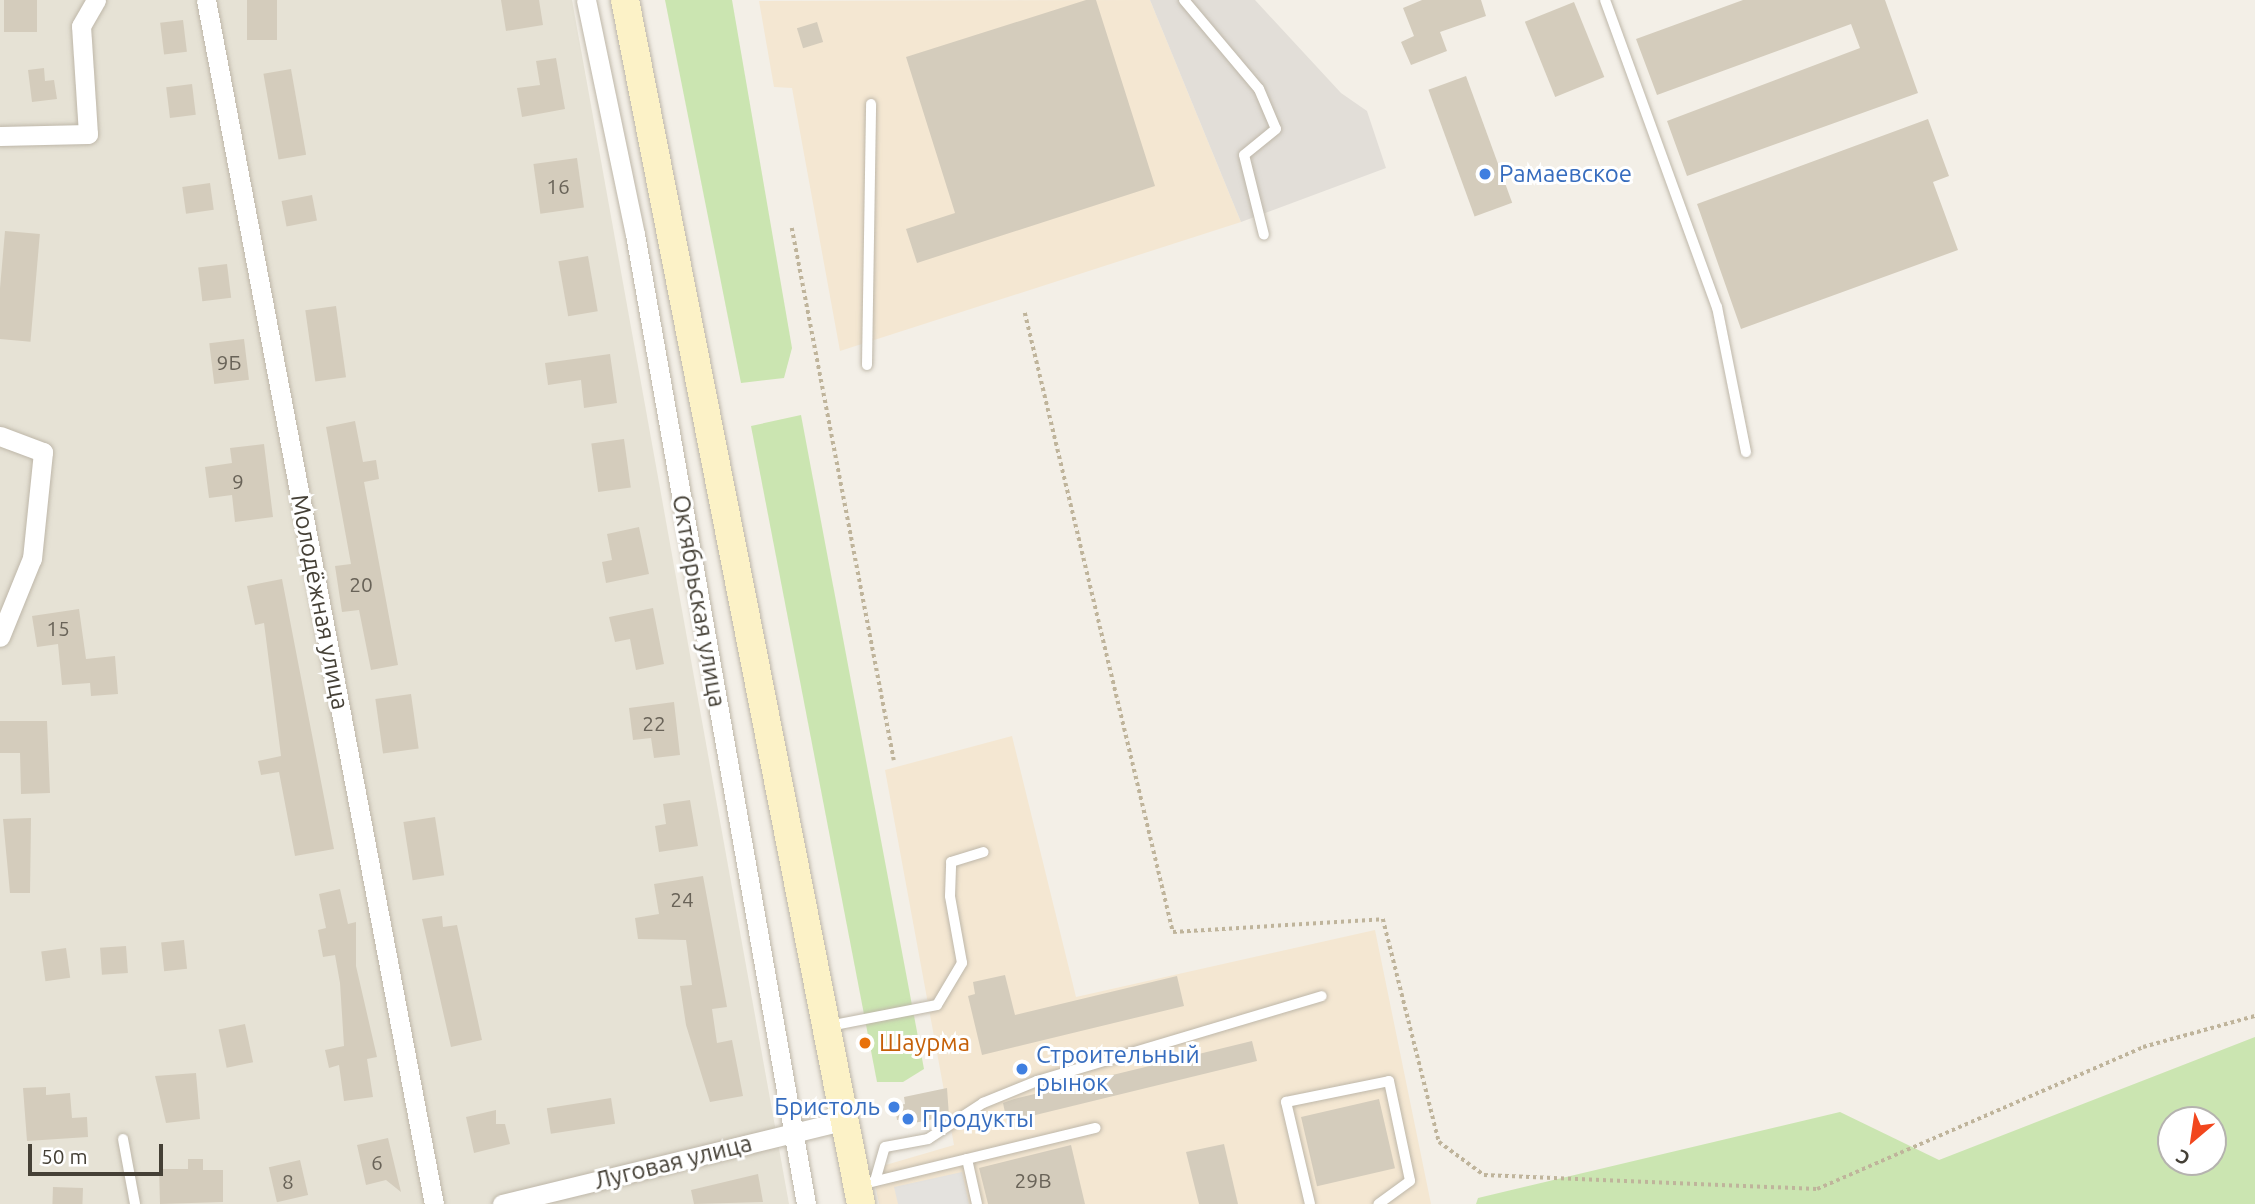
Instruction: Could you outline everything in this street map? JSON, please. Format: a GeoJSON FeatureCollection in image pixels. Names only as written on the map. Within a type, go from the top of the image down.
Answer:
{"type":"FeatureCollection","features":[{"type":"Feature","properties":{"kind":"main road"},"geometry":{"type":"LineString","coordinates":[[625,0],[843,1121],[864,1190]]}},
{"type":"Feature","properties":{"kind":"street"},"geometry":{"type":"LineString","coordinates":[[0,136],[89,134],[81,26],[96,0]]}},
{"type":"Feature","properties":{"kind":"street","name":"Молодёжная улица"},"geometry":{"type":"LineString","coordinates":[[206,0],[433,1204]]}},
{"type":"Feature","properties":{"kind":"street","name":"Октябрьская улица"},"geometry":{"type":"LineString","coordinates":[[586,0],[635,234],[790,1133],[806,1204]]}},
{"type":"Feature","properties":{"kind":"street"},"geometry":{"type":"LineString","coordinates":[[0,436],[43,452],[32,558],[0,637]]}},
{"type":"Feature","properties":{"kind":"street","name":"Луговая улица"},"geometry":{"type":"LineString","coordinates":[[502,1204],[843,1121]]}},
{"type":"Feature","properties":{"kind":"lane"},"geometry":{"type":"LineString","coordinates":[[1184,0],[1259,89],[1276,130],[1244,155],[1264,234]]}},
{"type":"Feature","properties":{"kind":"lane"},"geometry":{"type":"LineString","coordinates":[[1605,0],[1717,307],[1746,452]]}},
{"type":"Feature","properties":{"kind":"lane"},"geometry":{"type":"LineString","coordinates":[[867,365],[871,104]]}},
{"type":"Feature","properties":{"kind":"lane"},"geometry":{"type":"LineString","coordinates":[[825,1027],[937,1005],[962,963],[950,896],[951,862],[983,852]]}},
{"type":"Feature","properties":{"kind":"lane"},"geometry":{"type":"LineString","coordinates":[[864,1190],[885,1147],[928,1139],[1027,1085],[1322,996]]}},
{"type":"Feature","properties":{"kind":"lane"},"geometry":{"type":"LineString","coordinates":[[1310,1204],[1286,1102],[1388,1081],[1410,1181],[1378,1204]]}},
{"type":"Feature","properties":{"kind":"lane"},"geometry":{"type":"LineString","coordinates":[[864,1190],[967,1159],[1096,1128]]}},
{"type":"Feature","properties":{"kind":"lane"},"geometry":{"type":"LineString","coordinates":[[123,1139],[135,1204]]}},
{"type":"Feature","properties":{"kind":"lane"},"geometry":{"type":"LineString","coordinates":[[967,1159],[977,1204]]}},
{"type":"Feature","properties":{"kind":"path"},"geometry":{"type":"LineString","coordinates":[[792,228],[894,760]]}},
{"type":"Feature","properties":{"kind":"path"},"geometry":{"type":"LineString","coordinates":[[1025,313],[1173,932],[1383,919],[1439,1142],[1484,1175],[1817,1189],[2143,1047],[2255,1016]]}},
{"type":"Feature","properties":{"kind":"shaded area"},"geometry":{"type":"Polygon","coordinates":[[[0,0],[572,0],[789,1204],[0,1204],[0,0]]]}},
{"type":"Feature","properties":{"kind":"shaded area"},"geometry":{"type":"Polygon","coordinates":[[[1150,0],[1241,222],[840,351],[792,88],[774,87],[759,1],[1150,0]]]}},
{"type":"Feature","properties":{"kind":"shaded area"},"geometry":{"type":"Polygon","coordinates":[[[1150,0],[1255,0],[1341,93],[1367,111],[1386,168],[1241,222],[1150,0]]]}},
{"type":"Feature","properties":{"kind":"shaded area"},"geometry":{"type":"Polygon","coordinates":[[[1012,736],[1076,997],[1375,930],[1431,1204],[879,1204],[872,1169],[954,1145],[885,770],[1012,736]]]}},
{"type":"Feature","properties":{"kind":"shaded area"},"geometry":{"type":"Polygon","coordinates":[[[962,1172],[969,1204],[898,1204],[894,1187],[962,1172]]]}},
{"type":"Feature","properties":{"kind":"green space"},"geometry":{"type":"Polygon","coordinates":[[[665,0],[732,0],[792,348],[784,378],[741,383],[665,0]]]}},
{"type":"Feature","properties":{"kind":"green space"},"geometry":{"type":"Polygon","coordinates":[[[801,415],[924,1069],[903,1082],[877,1082],[751,426],[801,415]]]}},
{"type":"Feature","properties":{"kind":"green space"},"geometry":{"type":"Polygon","coordinates":[[[2255,1037],[2255,1204],[1476,1204],[1478,1198],[1840,1112],[1939,1160],[2255,1037]]]}},
{"type":"Feature","properties":{"kind":"building"},"geometry":{"type":"Polygon","coordinates":[[[4,0],[37,0],[37,32],[4,32],[4,0]]]}},
{"type":"Feature","properties":{"kind":"building"},"geometry":{"type":"Polygon","coordinates":[[[247,0],[277,0],[277,40],[247,40],[247,0]]]}},
{"type":"Feature","properties":{"kind":"building"},"geometry":{"type":"Polygon","coordinates":[[[501,0],[539,0],[543,25],[506,31],[501,0]]]}},
{"type":"Feature","properties":{"kind":"building"},"geometry":{"type":"Polygon","coordinates":[[[1086,0],[1096,0],[1155,186],[917,263],[906,229],[955,213],[906,57],[1086,0]]]}},
{"type":"Feature","properties":{"kind":"building"},"geometry":{"type":"Polygon","coordinates":[[[1422,0],[1481,0],[1486,16],[1440,32],[1447,51],[1411,65],[1401,42],[1414,36],[1403,8],[1422,0]]]}},
{"type":"Feature","properties":{"kind":"building"},"geometry":{"type":"Polygon","coordinates":[[[1743,0],[1885,0],[1918,93],[1687,176],[1667,121],[1860,48],[1851,24],[1657,95],[1636,39],[1743,0]]]}},
{"type":"Feature","properties":{"kind":"building"},"geometry":{"type":"Polygon","coordinates":[[[1574,2],[1604,77],[1555,97],[1525,22],[1574,2]]]}},
{"type":"Feature","properties":{"kind":"building"},"geometry":{"type":"Polygon","coordinates":[[[183,20],[187,52],[164,55],[160,23],[183,20]]]}},
{"type":"Feature","properties":{"kind":"building"},"geometry":{"type":"Polygon","coordinates":[[[817,22],[823,42],[803,48],[797,28],[817,22]]]}},
{"type":"Feature","properties":{"kind":"building"},"geometry":{"type":"Polygon","coordinates":[[[556,58],[565,109],[522,117],[517,88],[540,85],[536,61],[556,58]]]}},
{"type":"Feature","properties":{"kind":"building"},"geometry":{"type":"Polygon","coordinates":[[[44,68],[45,81],[54,80],[57,99],[32,102],[28,70],[44,68]]]}},
{"type":"Feature","properties":{"kind":"building"},"geometry":{"type":"Polygon","coordinates":[[[291,69],[306,155],[279,160],[263,74],[291,69]]]}},
{"type":"Feature","properties":{"kind":"building"},"geometry":{"type":"Polygon","coordinates":[[[1466,76],[1512,203],[1475,217],[1428,90],[1466,76]]]}},
{"type":"Feature","properties":{"kind":"building"},"geometry":{"type":"Polygon","coordinates":[[[192,84],[196,115],[170,118],[166,87],[192,84]]]}},
{"type":"Feature","properties":{"kind":"building"},"geometry":{"type":"Polygon","coordinates":[[[1928,119],[1949,176],[1933,182],[1958,250],[1741,329],[1697,204],[1928,119]]]}},
{"type":"Feature","properties":{"kind":"building"},"geometry":{"type":"Polygon","coordinates":[[[577,158],[584,208],[540,214],[533,164],[577,158]]]}},
{"type":"Feature","properties":{"kind":"building"},"geometry":{"type":"Polygon","coordinates":[[[210,183],[214,210],[186,214],[182,187],[210,183]]]}},
{"type":"Feature","properties":{"kind":"building"},"geometry":{"type":"Polygon","coordinates":[[[312,195],[317,221],[287,226],[282,201],[312,195]]]}},
{"type":"Feature","properties":{"kind":"building"},"geometry":{"type":"Polygon","coordinates":[[[5,231],[40,234],[30,342],[0,339],[0,288],[5,231]]]}},
{"type":"Feature","properties":{"kind":"building"},"geometry":{"type":"Polygon","coordinates":[[[588,256],[598,311],[568,316],[558,261],[588,256]]]}},
{"type":"Feature","properties":{"kind":"building"},"geometry":{"type":"Polygon","coordinates":[[[227,264],[231,298],[202,301],[198,268],[227,264]]]}},
{"type":"Feature","properties":{"kind":"building"},"geometry":{"type":"Polygon","coordinates":[[[336,306],[346,377],[315,382],[305,310],[336,306]]]}},
{"type":"Feature","properties":{"kind":"building"},"geometry":{"type":"Polygon","coordinates":[[[244,339],[249,380],[214,384],[209,343],[244,339]]]}},
{"type":"Feature","properties":{"kind":"building"},"geometry":{"type":"Polygon","coordinates":[[[610,354],[617,403],[584,408],[581,380],[548,385],[545,363],[610,354]]]}},
{"type":"Feature","properties":{"kind":"building"},"geometry":{"type":"Polygon","coordinates":[[[355,421],[363,462],[376,460],[379,479],[364,482],[398,665],[371,670],[359,610],[342,612],[335,566],[351,564],[326,427],[355,421]]]}},
{"type":"Feature","properties":{"kind":"building"},"geometry":{"type":"Polygon","coordinates":[[[624,439],[631,488],[598,492],[591,444],[624,439]]]}},
{"type":"Feature","properties":{"kind":"building"},"geometry":{"type":"Polygon","coordinates":[[[264,444],[273,517],[235,522],[232,495],[209,498],[205,467],[232,463],[230,448],[264,444]]]}},
{"type":"Feature","properties":{"kind":"building"},"geometry":{"type":"Polygon","coordinates":[[[639,527],[649,574],[606,583],[602,562],[612,560],[607,534],[639,527]]]}},
{"type":"Feature","properties":{"kind":"building"},"geometry":{"type":"Polygon","coordinates":[[[282,579],[334,849],[295,856],[279,772],[261,775],[258,761],[281,756],[264,623],[255,625],[247,586],[282,579]]]}},
{"type":"Feature","properties":{"kind":"building"},"geometry":{"type":"Polygon","coordinates":[[[653,608],[664,664],[636,670],[630,639],[615,642],[609,617],[653,608]]]}},
{"type":"Feature","properties":{"kind":"building"},"geometry":{"type":"Polygon","coordinates":[[[79,609],[86,659],[115,656],[118,694],[91,696],[90,683],[62,685],[58,644],[37,647],[32,616],[79,609]]]}},
{"type":"Feature","properties":{"kind":"building"},"geometry":{"type":"Polygon","coordinates":[[[411,694],[419,748],[383,753],[375,699],[411,694]]]}},
{"type":"Feature","properties":{"kind":"building"},"geometry":{"type":"Polygon","coordinates":[[[674,702],[680,755],[654,758],[651,738],[633,740],[629,708],[674,702]]]}},
{"type":"Feature","properties":{"kind":"building"},"geometry":{"type":"Polygon","coordinates":[[[0,721],[47,721],[50,793],[21,794],[20,753],[0,753],[0,721]]]}},
{"type":"Feature","properties":{"kind":"building"},"geometry":{"type":"Polygon","coordinates":[[[690,800],[698,846],[659,852],[655,826],[666,824],[663,804],[690,800]]]}},
{"type":"Feature","properties":{"kind":"building"},"geometry":{"type":"Polygon","coordinates":[[[435,817],[444,875],[413,880],[403,822],[435,817]]]}},
{"type":"Feature","properties":{"kind":"building"},"geometry":{"type":"Polygon","coordinates":[[[31,818],[30,893],[10,893],[3,819],[31,818]]]}},
{"type":"Feature","properties":{"kind":"building"},"geometry":{"type":"Polygon","coordinates":[[[703,876],[727,1007],[712,1009],[717,1043],[732,1040],[743,1096],[710,1102],[686,1025],[680,986],[692,985],[686,940],[638,939],[635,918],[659,914],[654,884],[703,876]]]}},
{"type":"Feature","properties":{"kind":"building"},"geometry":{"type":"Polygon","coordinates":[[[340,889],[348,924],[356,922],[356,966],[377,1057],[367,1059],[373,1097],[344,1101],[339,1065],[329,1068],[325,1050],[344,1046],[340,983],[335,955],[323,957],[318,930],[326,928],[319,894],[340,889]]]}},
{"type":"Feature","properties":{"kind":"building"},"geometry":{"type":"Polygon","coordinates":[[[442,916],[443,927],[457,925],[482,1040],[451,1047],[422,919],[442,916]]]}},
{"type":"Feature","properties":{"kind":"building"},"geometry":{"type":"Polygon","coordinates":[[[184,940],[187,969],[164,971],[161,942],[184,940]]]}},
{"type":"Feature","properties":{"kind":"building"},"geometry":{"type":"Polygon","coordinates":[[[126,946],[128,973],[102,975],[100,948],[126,946]]]}},
{"type":"Feature","properties":{"kind":"building"},"geometry":{"type":"Polygon","coordinates":[[[66,948],[70,978],[45,981],[41,951],[66,948]]]}},
{"type":"Feature","properties":{"kind":"building"},"geometry":{"type":"Polygon","coordinates":[[[1005,975],[1015,1015],[1177,976],[1184,1006],[982,1055],[968,996],[975,994],[973,982],[1005,975]]]}},
{"type":"Feature","properties":{"kind":"building"},"geometry":{"type":"Polygon","coordinates":[[[245,1024],[253,1062],[227,1068],[219,1030],[245,1024]]]}},
{"type":"Feature","properties":{"kind":"building"},"geometry":{"type":"Polygon","coordinates":[[[1252,1041],[1257,1061],[1007,1122],[1003,1103],[1014,1099],[1252,1041]]]}},
{"type":"Feature","properties":{"kind":"building"},"geometry":{"type":"Polygon","coordinates":[[[196,1073],[200,1119],[166,1123],[155,1076],[196,1073]]]}},
{"type":"Feature","properties":{"kind":"building"},"geometry":{"type":"Polygon","coordinates":[[[46,1087],[46,1095],[70,1093],[72,1118],[87,1117],[88,1137],[27,1141],[23,1088],[46,1087]]]}},
{"type":"Feature","properties":{"kind":"building"},"geometry":{"type":"Polygon","coordinates":[[[947,1088],[949,1116],[909,1124],[908,1118],[897,1120],[895,1106],[905,1104],[904,1097],[947,1088]]]}},
{"type":"Feature","properties":{"kind":"building"},"geometry":{"type":"Polygon","coordinates":[[[611,1098],[615,1124],[551,1134],[547,1108],[611,1098]]]}},
{"type":"Feature","properties":{"kind":"building"},"geometry":{"type":"Polygon","coordinates":[[[1379,1099],[1395,1168],[1317,1186],[1301,1117],[1379,1099]]]}},
{"type":"Feature","properties":{"kind":"building"},"geometry":{"type":"Polygon","coordinates":[[[496,1110],[496,1124],[505,1124],[510,1144],[474,1153],[466,1117],[496,1110]]]}},
{"type":"Feature","properties":{"kind":"building"},"geometry":{"type":"Polygon","coordinates":[[[388,1138],[401,1192],[386,1180],[366,1185],[357,1145],[388,1138]]]}},
{"type":"Feature","properties":{"kind":"building"},"geometry":{"type":"Polygon","coordinates":[[[1224,1144],[1238,1204],[1199,1204],[1186,1152],[1224,1144]]]}},
{"type":"Feature","properties":{"kind":"building"},"geometry":{"type":"Polygon","coordinates":[[[1071,1145],[1085,1204],[988,1204],[979,1168],[1071,1145]]]}},
{"type":"Feature","properties":{"kind":"building"},"geometry":{"type":"Polygon","coordinates":[[[188,1159],[203,1159],[203,1170],[223,1170],[223,1202],[160,1204],[159,1169],[188,1169],[188,1159]]]}},
{"type":"Feature","properties":{"kind":"building"},"geometry":{"type":"Polygon","coordinates":[[[300,1160],[308,1195],[277,1202],[269,1167],[300,1160]]]}},
{"type":"Feature","properties":{"kind":"building"},"geometry":{"type":"Polygon","coordinates":[[[758,1174],[763,1202],[694,1204],[691,1190],[758,1174]]]}},
{"type":"Feature","properties":{"kind":"building"},"geometry":{"type":"Polygon","coordinates":[[[53,1187],[83,1188],[82,1204],[52,1204],[53,1187]]]}},
{"type":"Feature","properties":{"kind":"place","name":"Рамаевское"},"geometry":{"type":"Point","coordinates":[1485,174]}},
{"type":"Feature","properties":{"kind":"place","name":"Шаурма"},"geometry":{"type":"Point","coordinates":[865,1043]}},
{"type":"Feature","properties":{"kind":"place","name":"Строительный рынок"},"geometry":{"type":"Point","coordinates":[1022,1069]}},
{"type":"Feature","properties":{"kind":"place","name":"Бристоль"},"geometry":{"type":"Point","coordinates":[894,1107]}},
{"type":"Feature","properties":{"kind":"place","name":"Продукты"},"geometry":{"type":"Point","coordinates":[908,1119]}}]}
